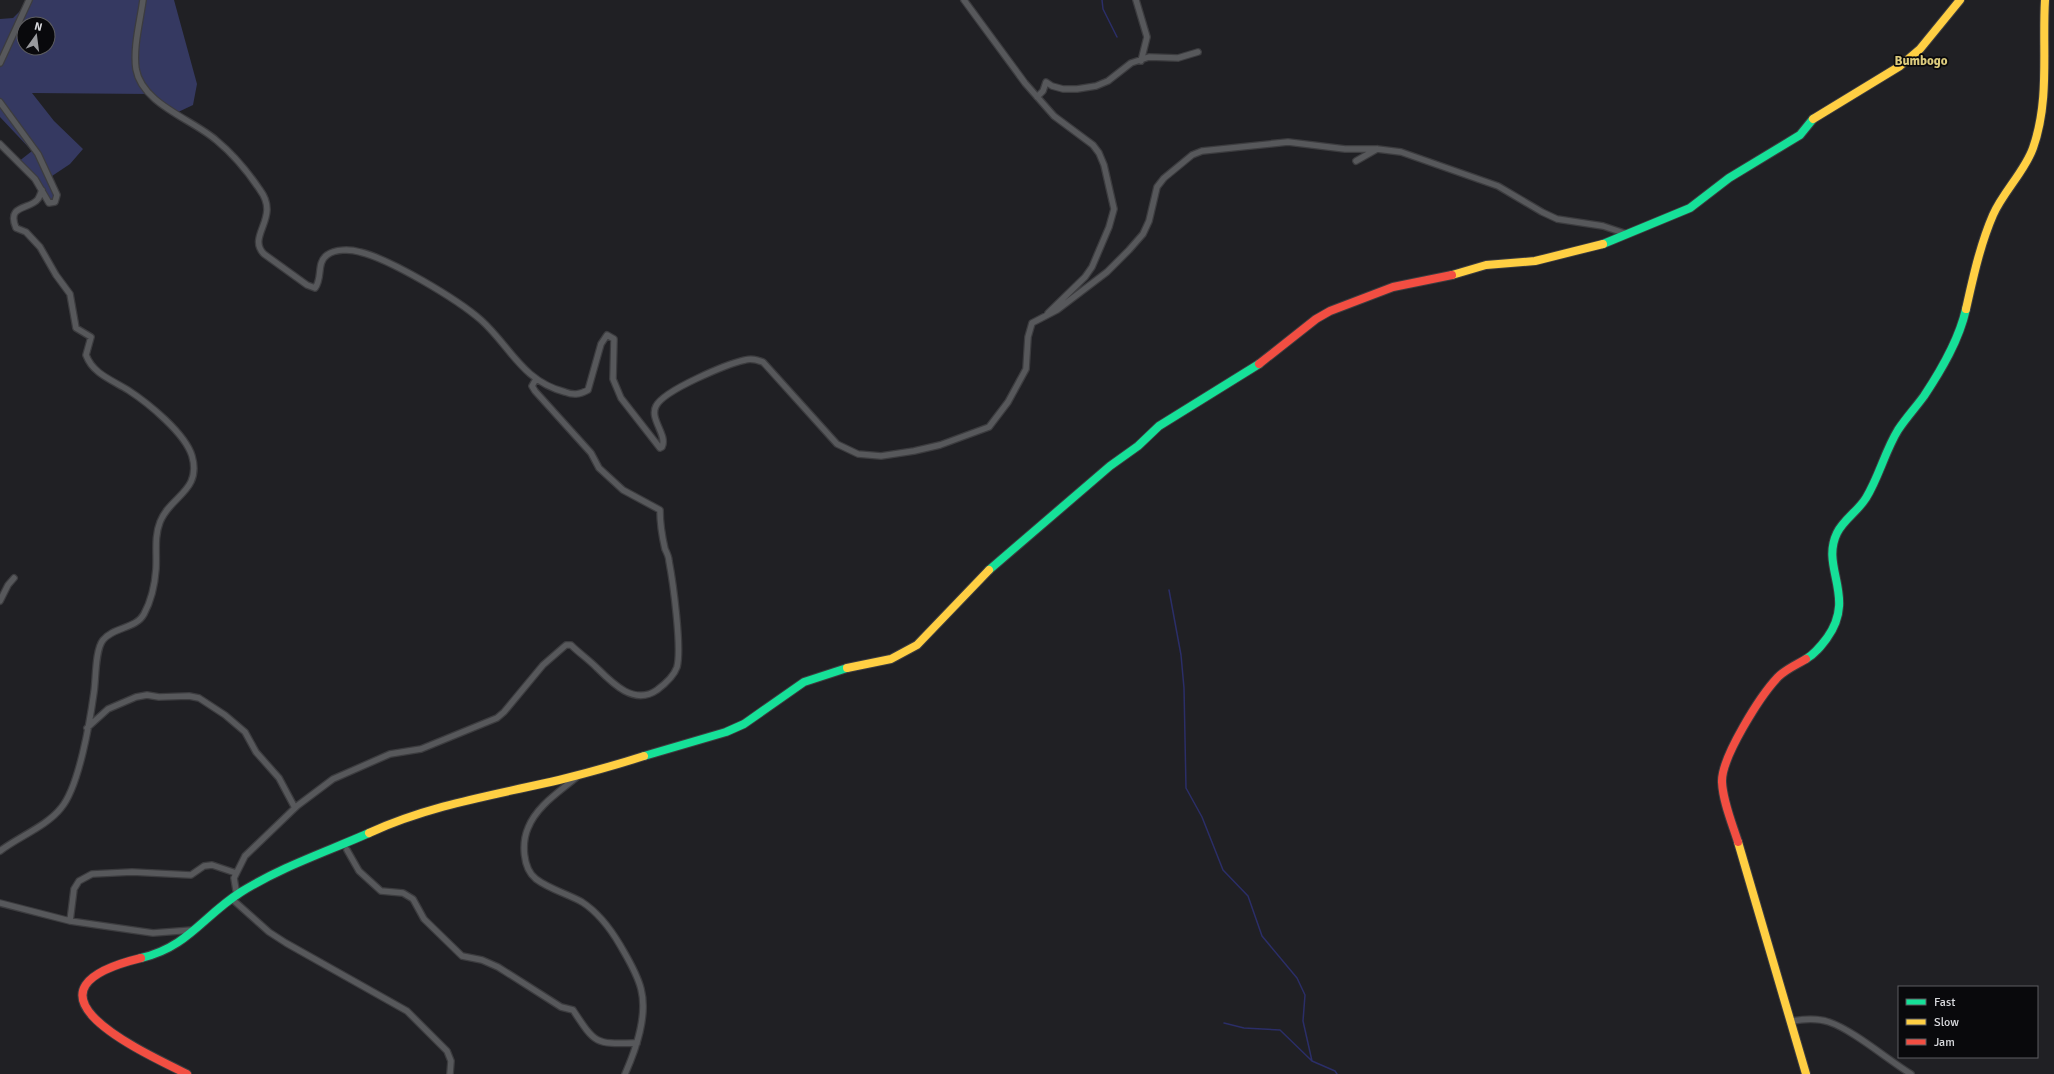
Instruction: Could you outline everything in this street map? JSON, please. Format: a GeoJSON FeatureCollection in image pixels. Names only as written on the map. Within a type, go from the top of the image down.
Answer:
{"type":"FeatureCollection","features":[{"type":"Feature","properties":{"kind":"street"},"geometry":{"type":"LineString","coordinates":[[0,63],[29,0]]}},
{"type":"Feature","properties":{"kind":"street"},"geometry":{"type":"LineString","coordinates":[[143,0],[135,52],[136,70],[140,80],[147,91],[162,104],[215,139],[233,156],[266,197],[268,207],[267,217],[260,231],[259,244],[264,254],[307,285],[315,288],[318,283],[320,264],[328,254],[342,250],[359,252],[379,259],[431,286],[482,321],[520,364],[536,379],[553,390],[572,395],[582,394],[588,390],[604,338],[607,335],[610,336],[614,339],[613,379],[621,398],[660,448],[664,442],[655,413],[658,403],[676,388],[746,359],[755,359],[763,362],[837,444],[858,454],[881,456],[940,445],[988,427],[1008,402],[1026,368],[1028,337],[1032,323],[1057,310],[1107,272],[1129,250],[1144,234],[1149,221],[1157,187],[1164,178],[1192,155],[1202,151],[1288,142],[1345,149],[1377,149],[1401,152],[1487,182],[1557,219],[1603,226],[1628,234]]}},
{"type":"Feature","properties":{"kind":"street"},"geometry":{"type":"LineString","coordinates":[[964,0],[1018,74],[1037,97],[1054,116],[1092,145],[1099,153],[1114,209],[1109,228],[1092,268],[1078,284],[1044,316]]}},
{"type":"Feature","properties":{"kind":"street"},"geometry":{"type":"LineString","coordinates":[[1136,0],[1147,37],[1141,61]]}},
{"type":"Feature","properties":{"kind":"street"},"geometry":{"type":"LineString","coordinates":[[187,1074],[141,1050],[99,1023],[86,1009],[82,1002],[82,993],[85,985],[94,976],[117,963],[167,950],[234,898],[275,874],[413,814],[580,774],[726,732],[744,724],[804,682],[845,668],[901,655],[931,632],[981,577],[1110,466],[1138,446],[1159,426],[1256,366],[1316,319],[1330,311],[1393,287],[1453,275],[1486,266],[1536,261],[1598,246],[1690,208],[1729,178],[1800,135],[1814,118],[1900,66],[1920,49],[1960,0]]}},
{"type":"Feature","properties":{"kind":"street"},"geometry":{"type":"LineString","coordinates":[[1806,1074],[1792,1021],[1762,928],[1726,803],[1722,781],[1724,770],[1727,758],[1741,732],[1758,703],[1777,678],[1786,670],[1812,656],[1831,632],[1837,619],[1840,601],[1840,590],[1831,554],[1837,533],[1866,498],[1898,430],[1924,395],[1948,356],[1962,326],[1974,274],[1994,215],[2033,149],[2038,130],[2044,92],[2046,58],[2043,38],[2045,0]]}},
{"type":"Feature","properties":{"kind":"street"},"geometry":{"type":"LineString","coordinates":[[1037,97],[1043,91],[1046,82],[1052,86],[1063,89],[1077,89],[1096,86],[1108,81],[1132,63],[1149,57],[1178,58],[1198,52]]}},
{"type":"Feature","properties":{"kind":"street"},"geometry":{"type":"LineString","coordinates":[[0,102],[38,154],[57,195],[55,202],[49,203],[42,190],[25,168],[0,144]]}},
{"type":"Feature","properties":{"kind":"street"},"geometry":{"type":"LineString","coordinates":[[1356,161],[1377,149]]}},
{"type":"Feature","properties":{"kind":"street"},"geometry":{"type":"LineString","coordinates":[[0,851],[48,820],[62,808],[72,787],[87,728],[94,692],[98,653],[102,640],[112,633],[137,622],[143,615],[151,596],[156,570],[156,532],[161,520],[192,480],[194,465],[191,454],[174,428],[133,394],[100,374],[87,357],[91,337],[76,328],[74,324],[74,306],[70,294],[56,275],[40,247],[26,232],[16,228],[14,224],[14,216],[18,209],[38,199],[42,190]]}},
{"type":"Feature","properties":{"kind":"street"},"geometry":{"type":"LineString","coordinates":[[450,1074],[452,1061],[447,1051],[407,1011],[270,932],[234,898],[234,884],[236,873],[245,856],[295,808],[333,779],[390,754],[421,749],[497,718],[504,712],[543,665],[566,645],[571,645],[613,683],[628,693],[637,696],[648,696],[662,686],[674,672],[677,666],[678,650],[675,615],[669,558],[662,536],[660,510],[652,508],[623,490],[599,468],[591,453],[535,391],[532,386],[536,379]]}},
{"type":"Feature","properties":{"kind":"street"},"geometry":{"type":"LineString","coordinates":[[0,601],[8,585],[14,578]]}},
{"type":"Feature","properties":{"kind":"street"},"geometry":{"type":"LineString","coordinates":[[87,728],[108,709],[136,697],[147,695],[159,697],[189,696],[199,698],[225,715],[245,732],[256,752],[279,778],[295,808]]}},
{"type":"Feature","properties":{"kind":"street"},"geometry":{"type":"LineString","coordinates":[[580,774],[552,797],[535,816],[528,827],[525,841],[525,856],[530,870],[536,879],[582,902],[596,912],[609,927],[631,964],[641,988],[643,1003],[637,1043],[625,1074]]}},
{"type":"Feature","properties":{"kind":"street"},"geometry":{"type":"LineString","coordinates":[[347,850],[358,871],[381,891],[404,893],[413,899],[424,919],[462,956],[482,960],[498,967],[561,1007],[573,1010],[590,1036],[605,1044],[637,1043]]}},
{"type":"Feature","properties":{"kind":"street"},"geometry":{"type":"LineString","coordinates":[[70,921],[74,889],[79,881],[92,874],[132,872],[191,875],[204,866],[212,865],[236,873]]}},
{"type":"Feature","properties":{"kind":"street"},"geometry":{"type":"LineString","coordinates":[[0,903],[70,921],[153,933],[193,930]]}},
{"type":"Feature","properties":{"kind":"street"},"geometry":{"type":"LineString","coordinates":[[1792,1021],[1816,1020],[1829,1022],[1844,1030],[1911,1074]]}},
{"type":"Feature","properties":{"kind":"shaded area"},"geometry":{"type":"Polygon","coordinates":[[[27,0],[174,0],[197,84],[193,105],[174,114],[149,94],[32,93],[54,121],[83,149],[70,164],[49,178],[57,194],[55,202],[49,203],[18,162],[32,151],[0,117],[0,19],[13,18],[24,7],[27,0]]]}},
{"type":"Feature","properties":{"kind":"waterway"},"geometry":{"type":"LineString","coordinates":[[1102,0],[1103,9],[1117,37]]}},
{"type":"Feature","properties":{"kind":"waterway"},"geometry":{"type":"LineString","coordinates":[[1169,590],[1181,655],[1184,688],[1186,788],[1202,817],[1223,870],[1248,896],[1262,936],[1297,978],[1305,995],[1303,1021],[1312,1061]]}},
{"type":"Feature","properties":{"kind":"waterway"},"geometry":{"type":"LineString","coordinates":[[1224,1023],[1244,1028],[1280,1030],[1312,1061],[1335,1071],[1337,1074]]}},
{"type":"Feature","properties":{"kind":"traffic: fast"},"geometry":{"type":"LineString","coordinates":[[1603,244],[1690,208],[1729,178],[1800,135],[1813,119]]}},
{"type":"Feature","properties":{"kind":"traffic: fast"},"geometry":{"type":"LineString","coordinates":[[1806,659],[1815,652],[1827,638],[1835,623],[1839,609],[1839,596],[1832,558],[1833,546],[1837,533],[1866,498],[1898,430],[1924,396],[1943,365],[1959,332],[1966,309]]}},
{"type":"Feature","properties":{"kind":"traffic: fast"},"geometry":{"type":"LineString","coordinates":[[989,570],[1110,466],[1138,446],[1159,426],[1259,364]]}},
{"type":"Feature","properties":{"kind":"traffic: fast"},"geometry":{"type":"LineString","coordinates":[[644,756],[726,732],[744,724],[804,682],[847,668]]}},
{"type":"Feature","properties":{"kind":"traffic: fast"},"geometry":{"type":"LineString","coordinates":[[141,958],[157,953],[183,939],[228,901],[256,883],[288,867],[369,833]]}},
{"type":"Feature","properties":{"kind":"traffic: slow"},"geometry":{"type":"LineString","coordinates":[[1813,119],[1900,66],[1920,49],[1960,0]]}},
{"type":"Feature","properties":{"kind":"traffic: slow"},"geometry":{"type":"LineString","coordinates":[[1966,309],[1977,262],[1988,226],[1997,206],[2025,165],[2033,148],[2038,130],[2042,112],[2045,0]]}},
{"type":"Feature","properties":{"kind":"traffic: slow"},"geometry":{"type":"LineString","coordinates":[[1452,275],[1486,265],[1535,261],[1603,244]]}},
{"type":"Feature","properties":{"kind":"traffic: slow"},"geometry":{"type":"LineString","coordinates":[[847,668],[891,659],[917,645],[989,570]]}},
{"type":"Feature","properties":{"kind":"traffic: slow"},"geometry":{"type":"LineString","coordinates":[[369,833],[392,823],[439,808],[559,780],[644,756]]}},
{"type":"Feature","properties":{"kind":"traffic: slow"},"geometry":{"type":"LineString","coordinates":[[1738,842],[1806,1074]]}},
{"type":"Feature","properties":{"kind":"traffic: jam"},"geometry":{"type":"LineString","coordinates":[[1259,364],[1316,319],[1330,311],[1393,287],[1452,275]]}},
{"type":"Feature","properties":{"kind":"traffic: jam"},"geometry":{"type":"LineString","coordinates":[[1738,842],[1724,797],[1722,782],[1723,771],[1743,728],[1770,686],[1784,672],[1806,659]]}},
{"type":"Feature","properties":{"kind":"traffic: jam"},"geometry":{"type":"LineString","coordinates":[[141,958],[103,971],[85,986],[84,1002],[95,1018],[114,1034],[164,1063],[187,1074]]}},
{"type":"Feature","properties":{"kind":"district","name":"Bumbogo"},"geometry":{"type":"Point","coordinates":[1921,60]}}]}
